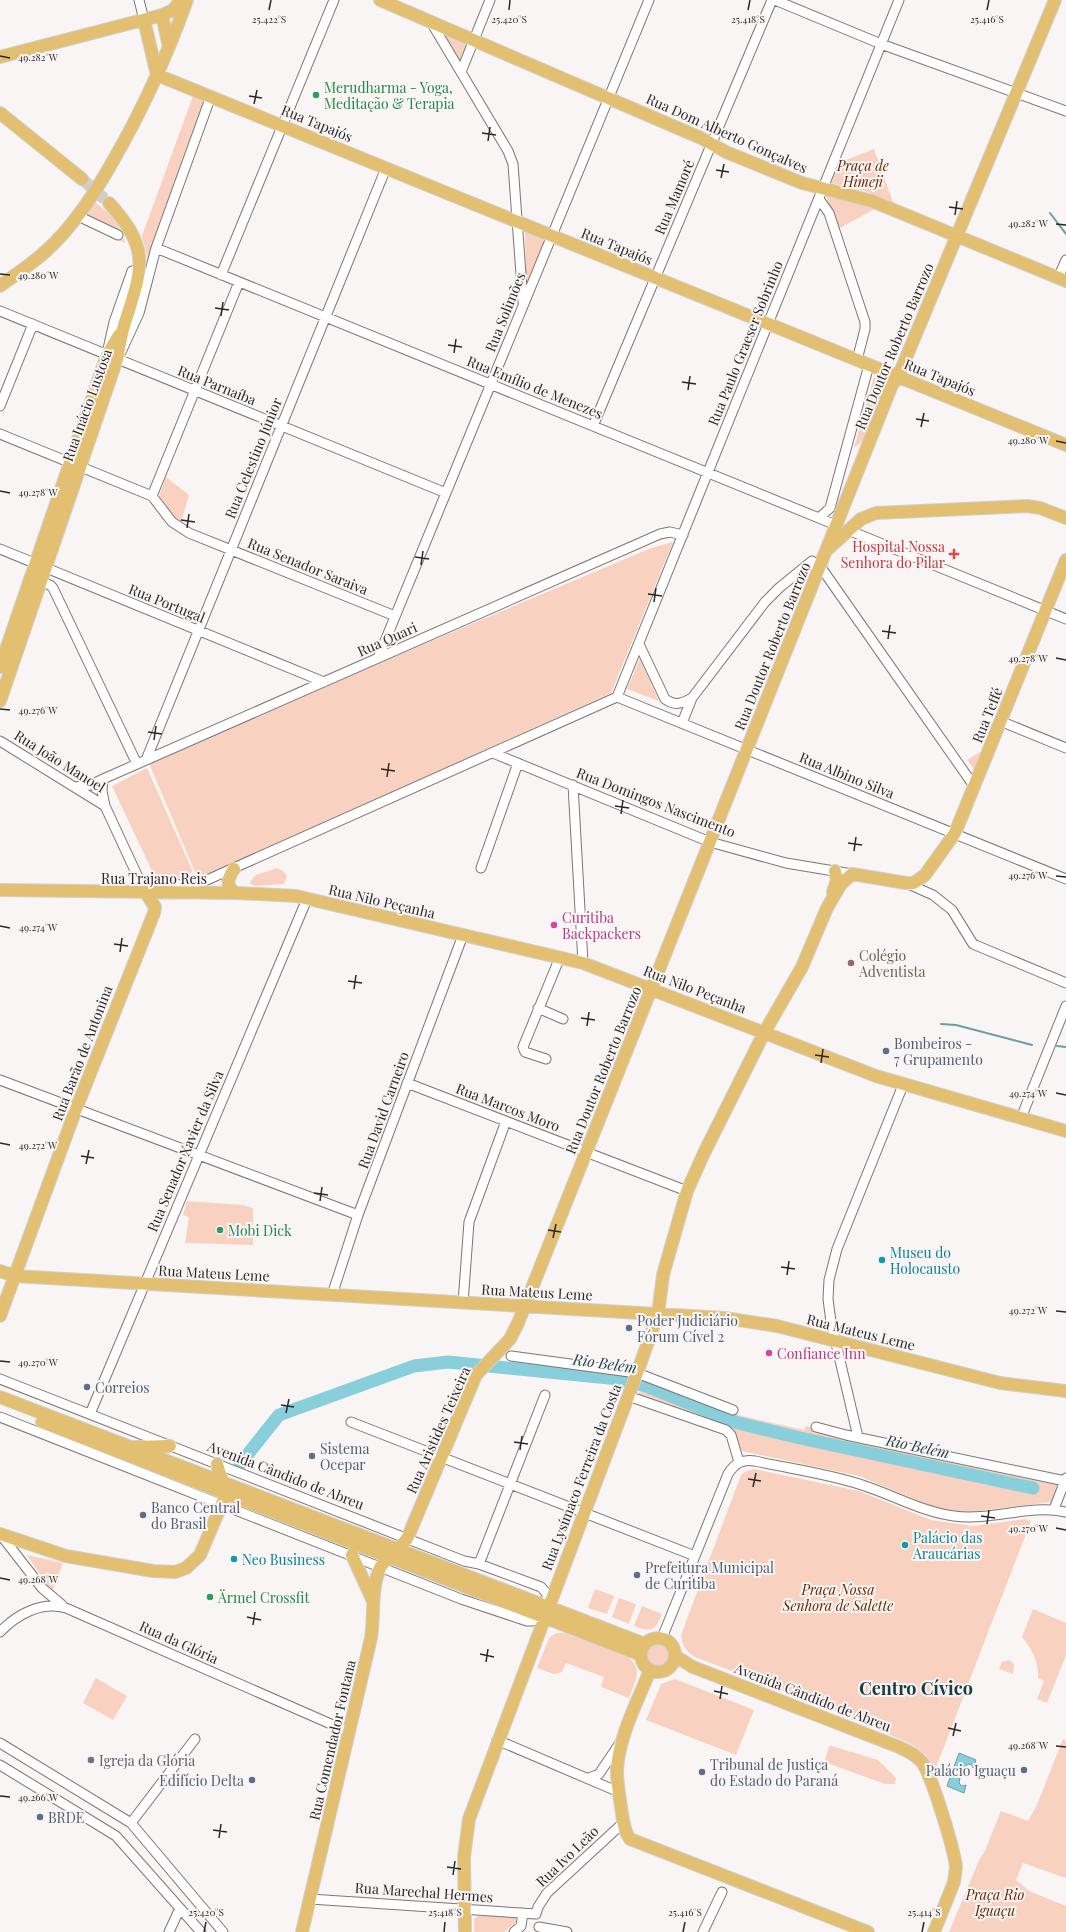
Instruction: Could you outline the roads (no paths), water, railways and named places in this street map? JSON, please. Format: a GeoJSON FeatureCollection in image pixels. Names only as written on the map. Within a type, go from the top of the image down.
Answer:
{"type":"FeatureCollection","features":[{"type":"Feature","properties":{"kind":"main road"},"geometry":{"type":"LineString","coordinates":[[0,57],[162,15],[173,10],[181,0]]}},
{"type":"Feature","properties":{"kind":"main road"},"geometry":{"type":"LineString","coordinates":[[0,286],[47,251],[78,216],[110,166],[149,93],[170,47],[187,0]]}},
{"type":"Feature","properties":{"kind":"main road","name":"Rua Dom Alberto Gonçalves"},"geometry":{"type":"LineString","coordinates":[[380,0],[608,98],[787,177],[821,194],[872,201],[1062,280]]}},
{"type":"Feature","properties":{"kind":"main road","name":"Rua Doutor Roberto Barrozo"},"geometry":{"type":"LineString","coordinates":[[525,1306],[747,749],[814,565],[826,550],[892,385],[898,377],[1054,0]]}},
{"type":"Feature","properties":{"kind":"main road"},"geometry":{"type":"LineString","coordinates":[[162,15],[170,47]]}},
{"type":"Feature","properties":{"kind":"main road"},"geometry":{"type":"LineString","coordinates":[[144,20],[157,75]]}},
{"type":"Feature","properties":{"kind":"main road"},"geometry":{"type":"LineString","coordinates":[[149,93],[151,48]]}},
{"type":"Feature","properties":{"kind":"main road","name":"Rua Tapajós"},"geometry":{"type":"LineString","coordinates":[[157,75],[1066,445]]}},
{"type":"Feature","properties":{"kind":"main road"},"geometry":{"type":"LineString","coordinates":[[0,113],[82,179]]}},
{"type":"Feature","properties":{"kind":"main road"},"geometry":{"type":"LineString","coordinates":[[109,203],[133,234],[140,260],[136,288],[112,357]]}},
{"type":"Feature","properties":{"kind":"main road","name":"Rua Inácio Lustosa"},"geometry":{"type":"LineString","coordinates":[[0,667],[41,566],[112,357]]}},
{"type":"Feature","properties":{"kind":"main road"},"geometry":{"type":"LineString","coordinates":[[826,550],[866,516],[882,512],[1034,507],[1066,518]]}},
{"type":"Feature","properties":{"kind":"main road"},"geometry":{"type":"LineString","coordinates":[[842,512],[843,523],[848,530]]}},
{"type":"Feature","properties":{"kind":"main road","name":"Rua Teffé"},"geometry":{"type":"LineString","coordinates":[[925,875],[955,833],[1066,560]]}},
{"type":"Feature","properties":{"kind":"main road","name":"Rua Inácio Lustosa"},"geometry":{"type":"LineString","coordinates":[[0,701],[41,582],[41,566]]}},
{"type":"Feature","properties":{"kind":"main road"},"geometry":{"type":"LineString","coordinates":[[234,869],[228,881],[228,887],[231,891],[237,893]]}},
{"type":"Feature","properties":{"kind":"main road"},"geometry":{"type":"LineString","coordinates":[[827,908],[837,880],[834,871]]}},
{"type":"Feature","properties":{"kind":"main road","name":"Rua Domingos Nascimento"},"geometry":{"type":"LineString","coordinates":[[852,874],[906,883]]}},
{"type":"Feature","properties":{"kind":"main road","name":"Rua Lysímaco Ferreira da Costa"},"geometry":{"type":"LineString","coordinates":[[465,1932],[464,1857],[466,1830],[473,1806],[545,1612],[585,1513],[658,1314],[663,1275],[687,1191],[704,1153],[764,1033],[799,972],[827,908],[841,884],[852,874]]}},
{"type":"Feature","properties":{"kind":"main road"},"geometry":{"type":"LineString","coordinates":[[906,883],[918,881],[925,875]]}},
{"type":"Feature","properties":{"kind":"main road","name":"Rua Trajano Reis"},"geometry":{"type":"LineString","coordinates":[[0,890],[143,888],[286,895],[307,899]]}},
{"type":"Feature","properties":{"kind":"main road","name":"Rua Barão de Antonina"},"geometry":{"type":"LineString","coordinates":[[0,1316],[16,1276],[76,1109],[154,913],[155,907],[143,888]]}},
{"type":"Feature","properties":{"kind":"main road","name":"Rua Nilo Peçanha"},"geometry":{"type":"LineString","coordinates":[[307,899],[583,963],[862,1071],[1066,1131]]}},
{"type":"Feature","properties":{"kind":"main road","name":"Rua Mateus Leme"},"geometry":{"type":"LineString","coordinates":[[0,1271],[16,1276],[658,1314],[746,1321],[777,1326],[1000,1383],[1066,1391]]}},
{"type":"Feature","properties":{"kind":"main road","name":"Rua Aristides Teixeira"},"geometry":{"type":"LineString","coordinates":[[393,1553],[407,1539],[479,1371],[510,1339],[525,1306]]}},
{"type":"Feature","properties":{"kind":"main road","name":"Avenida Cândido de Abreu"},"geometry":{"type":"LineString","coordinates":[[0,1397],[222,1482],[393,1553],[643,1649]]}},
{"type":"Feature","properties":{"kind":"main road","name":"Avenida Cândido de Abreu"},"geometry":{"type":"LineString","coordinates":[[0,1405],[145,1462],[224,1499],[393,1553]]}},
{"type":"Feature","properties":{"kind":"main road"},"geometry":{"type":"LineString","coordinates":[[76,1447],[92,1442]]}},
{"type":"Feature","properties":{"kind":"main road"},"geometry":{"type":"LineString","coordinates":[[130,1447],[170,1446]]}},
{"type":"Feature","properties":{"kind":"main road"},"geometry":{"type":"LineString","coordinates":[[145,1462],[152,1477]]}},
{"type":"Feature","properties":{"kind":"main road"},"geometry":{"type":"LineString","coordinates":[[0,1534],[66,1556],[153,1571],[175,1572],[186,1568],[200,1555],[224,1499],[222,1482],[216,1464]]}},
{"type":"Feature","properties":{"kind":"main road","name":"Rua Comendador Fontana"},"geometry":{"type":"LineString","coordinates":[[302,1932],[372,1638],[375,1583],[381,1566],[393,1553]]}},
{"type":"Feature","properties":{"kind":"main road"},"geometry":{"type":"LineString","coordinates":[[352,1555],[374,1603]]}},
{"type":"Feature","properties":{"kind":"main road"},"geometry":{"type":"LineString","coordinates":[[655,1638],[662,1638],[672,1644],[675,1656],[673,1664],[665,1671],[660,1672],[650,1670],[644,1664],[643,1649],[655,1638]]}},
{"type":"Feature","properties":{"kind":"main road","name":"Avenida Cândido de Abreu"},"geometry":{"type":"LineString","coordinates":[[675,1656],[694,1667],[899,1747],[916,1756],[926,1768],[930,1777],[956,1867],[954,1882],[934,1932]]}},
{"type":"Feature","properties":{"kind":"main road"},"geometry":{"type":"LineString","coordinates":[[650,1670],[624,1734],[618,1768],[619,1792],[624,1822],[628,1835],[635,1841],[868,1932]]}},
{"type":"Feature","properties":{"kind":"main road"},"geometry":{"type":"LineString","coordinates":[[310,1899],[314,1915],[310,1932]]}},
{"type":"Feature","properties":{"kind":"street"},"geometry":{"type":"LineString","coordinates":[[139,0],[144,20]]}},
{"type":"Feature","properties":{"kind":"street"},"geometry":{"type":"LineString","coordinates":[[221,275],[334,0]]}},
{"type":"Feature","properties":{"kind":"street"},"geometry":{"type":"LineString","coordinates":[[461,72],[490,0]]}},
{"type":"Feature","properties":{"kind":"street","name":"Rua Solimões"},"geometry":{"type":"LineString","coordinates":[[378,658],[648,0]]}},
{"type":"Feature","properties":{"kind":"street"},"geometry":{"type":"LineString","coordinates":[[773,0],[881,44],[1066,111]]}},
{"type":"Feature","properties":{"kind":"street","name":"Rua Mamoré"},"geometry":{"type":"LineString","coordinates":[[593,426],[773,0]]}},
{"type":"Feature","properties":{"kind":"street","name":"Rua Paulo Graeser Sobrinho"},"geometry":{"type":"LineString","coordinates":[[617,697],[899,0]]}},
{"type":"Feature","properties":{"kind":"street"},"geometry":{"type":"LineString","coordinates":[[431,22],[508,151],[514,164],[523,305]]}},
{"type":"Feature","properties":{"kind":"street","name":"Rua Inácio Lustosa"},"geometry":{"type":"LineString","coordinates":[[112,357],[131,334],[139,313],[156,248],[211,96]]}},
{"type":"Feature","properties":{"kind":"street","name":"Rua Celestino Júnior"},"geometry":{"type":"LineString","coordinates":[[146,760],[386,168]]}},
{"type":"Feature","properties":{"kind":"street"},"geometry":{"type":"LineString","coordinates":[[821,194],[829,213],[865,322],[865,329],[857,360]]}},
{"type":"Feature","properties":{"kind":"street"},"geometry":{"type":"LineString","coordinates":[[78,216],[118,235]]}},
{"type":"Feature","properties":{"kind":"street","name":"Rua Emílio de Menezes"},"geometry":{"type":"LineString","coordinates":[[156,248],[836,525]]}},
{"type":"Feature","properties":{"kind":"street"},"geometry":{"type":"LineString","coordinates":[[1062,280],[1066,260]]}},
{"type":"Feature","properties":{"kind":"street"},"geometry":{"type":"LineString","coordinates":[[112,357],[114,322],[132,271]]}},
{"type":"Feature","properties":{"kind":"street"},"geometry":{"type":"LineString","coordinates":[[152,496],[239,282]]}},
{"type":"Feature","properties":{"kind":"street","name":"Rua Parnaíba"},"geometry":{"type":"LineString","coordinates":[[0,311],[446,493]]}},
{"type":"Feature","properties":{"kind":"street"},"geometry":{"type":"LineString","coordinates":[[0,406],[32,324]]}},
{"type":"Feature","properties":{"kind":"street"},"geometry":{"type":"LineString","coordinates":[[819,518],[830,508],[869,364]]}},
{"type":"Feature","properties":{"kind":"street","name":"Rua Senador Saraiva"},"geometry":{"type":"LineString","coordinates":[[0,434],[152,496],[177,527],[395,616]]}},
{"type":"Feature","properties":{"kind":"street"},"geometry":{"type":"LineString","coordinates":[[848,530],[1066,619]]}},
{"type":"Feature","properties":{"kind":"street","name":"Rua Quari"},"geometry":{"type":"LineString","coordinates":[[75,787],[91,785],[660,534],[670,532],[683,534]]}},
{"type":"Feature","properties":{"kind":"street","name":"Rua Portugal"},"geometry":{"type":"LineString","coordinates":[[0,549],[324,682]]}},
{"type":"Feature","properties":{"kind":"street"},"geometry":{"type":"LineString","coordinates":[[682,723],[692,698],[765,602],[779,588],[814,565],[974,786]]}},
{"type":"Feature","properties":{"kind":"street"},"geometry":{"type":"LineString","coordinates":[[53,588],[58,581],[66,576]]}},
{"type":"Feature","properties":{"kind":"street"},"geometry":{"type":"LineString","coordinates":[[41,582],[50,585],[53,588],[137,764]]}},
{"type":"Feature","properties":{"kind":"street"},"geometry":{"type":"LineString","coordinates":[[639,644],[665,699],[679,704],[692,698]]}},
{"type":"Feature","properties":{"kind":"street"},"geometry":{"type":"LineString","coordinates":[[143,888],[193,884],[234,869],[617,697]]}},
{"type":"Feature","properties":{"kind":"street","name":"Rua Albino Silva"},"geometry":{"type":"LineString","coordinates":[[617,697],[1066,879]]}},
{"type":"Feature","properties":{"kind":"street"},"geometry":{"type":"LineString","coordinates":[[1000,721],[1066,748]]}},
{"type":"Feature","properties":{"kind":"street","name":"Rua João Manoel"},"geometry":{"type":"LineString","coordinates":[[0,741],[105,806],[143,888]]}},
{"type":"Feature","properties":{"kind":"street","name":"Rua Domingos Nascimento"},"geometry":{"type":"LineString","coordinates":[[493,753],[710,842],[786,863],[852,874]]}},
{"type":"Feature","properties":{"kind":"street"},"geometry":{"type":"LineString","coordinates":[[481,868],[518,762]]}},
{"type":"Feature","properties":{"kind":"street"},"geometry":{"type":"LineString","coordinates":[[103,779],[102,791],[105,806]]}},
{"type":"Feature","properties":{"kind":"street"},"geometry":{"type":"LineString","coordinates":[[573,785],[583,963]]}},
{"type":"Feature","properties":{"kind":"street","name":"Rua Domingos Nascimento"},"geometry":{"type":"LineString","coordinates":[[925,875],[927,886],[933,895]]}},
{"type":"Feature","properties":{"kind":"street","name":"Rua Domingos Nascimento"},"geometry":{"type":"LineString","coordinates":[[906,883],[933,895],[952,910],[973,944],[1066,983]]}},
{"type":"Feature","properties":{"kind":"street","name":"Rua Senador Xavier da Silva"},"geometry":{"type":"LineString","coordinates":[[90,1414],[307,899]]}},
{"type":"Feature","properties":{"kind":"street","name":"Rua David Carneiro"},"geometry":{"type":"LineString","coordinates":[[332,1295],[358,1215],[463,935]]}},
{"type":"Feature","properties":{"kind":"street"},"geometry":{"type":"LineString","coordinates":[[546,1059],[525,1052],[523,1047],[560,957]]}},
{"type":"Feature","properties":{"kind":"street"},"geometry":{"type":"LineString","coordinates":[[1021,1118],[1066,1006]]}},
{"type":"Feature","properties":{"kind":"street"},"geometry":{"type":"LineString","coordinates":[[538,1008],[563,1019]]}},
{"type":"Feature","properties":{"kind":"street"},"geometry":{"type":"LineString","coordinates":[[0,1080],[358,1215]]}},
{"type":"Feature","properties":{"kind":"street","name":"Rua Marcos Moro"},"geometry":{"type":"LineString","coordinates":[[408,1083],[687,1191]]}},
{"type":"Feature","properties":{"kind":"street"},"geometry":{"type":"LineString","coordinates":[[858,1437],[828,1299],[832,1264],[903,1084]]}},
{"type":"Feature","properties":{"kind":"street"},"geometry":{"type":"LineString","coordinates":[[463,1303],[469,1222],[506,1121]]}},
{"type":"Feature","properties":{"kind":"street"},"geometry":{"type":"LineString","coordinates":[[511,1356],[633,1384],[733,1410]]}},
{"type":"Feature","properties":{"kind":"street","name":"Avenida Cândido de Abreu"},"geometry":{"type":"LineString","coordinates":[[0,1379],[464,1561],[479,1564],[541,1587],[547,1594],[545,1612],[532,1622],[519,1619],[352,1555],[224,1499],[152,1477],[0,1417]]}},
{"type":"Feature","properties":{"kind":"street"},"geometry":{"type":"LineString","coordinates":[[633,1384],[726,1430],[730,1435],[739,1462]]}},
{"type":"Feature","properties":{"kind":"street"},"geometry":{"type":"LineString","coordinates":[[479,1564],[545,1396]]}},
{"type":"Feature","properties":{"kind":"street"},"geometry":{"type":"LineString","coordinates":[[351,1422],[695,1556]]}},
{"type":"Feature","properties":{"kind":"street"},"geometry":{"type":"LineString","coordinates":[[816,1427],[858,1437],[1065,1479],[1054,1509]]}},
{"type":"Feature","properties":{"kind":"street"},"geometry":{"type":"LineString","coordinates":[[662,1638],[728,1474],[739,1462],[755,1461],[860,1484],[926,1510],[951,1516],[975,1517],[1054,1509],[1066,1512]]}},
{"type":"Feature","properties":{"kind":"street"},"geometry":{"type":"LineString","coordinates":[[0,1534],[50,1597],[66,1608]]}},
{"type":"Feature","properties":{"kind":"street"},"geometry":{"type":"LineString","coordinates":[[39,1607],[43,1600],[42,1588]]}},
{"type":"Feature","properties":{"kind":"street","name":"Rua da Glória"},"geometry":{"type":"LineString","coordinates":[[0,1632],[20,1616],[39,1607],[51,1605],[66,1608],[349,1732]]}},
{"type":"Feature","properties":{"kind":"street"},"geometry":{"type":"LineString","coordinates":[[590,1778],[599,1774],[624,1734]]}},
{"type":"Feature","properties":{"kind":"street"},"geometry":{"type":"LineString","coordinates":[[131,1823],[195,1739]]}},
{"type":"Feature","properties":{"kind":"street"},"geometry":{"type":"LineString","coordinates":[[497,1740],[590,1778],[619,1792]]}},
{"type":"Feature","properties":{"kind":"street"},"geometry":{"type":"LineString","coordinates":[[0,1743],[131,1823],[223,1932]]}},
{"type":"Feature","properties":{"kind":"street"},"geometry":{"type":"LineString","coordinates":[[0,1765],[116,1836],[201,1932]]}},
{"type":"Feature","properties":{"kind":"street","name":"Rua Ivo Leão"},"geometry":{"type":"LineString","coordinates":[[536,1914],[538,1906],[547,1893],[624,1822]]}},
{"type":"Feature","properties":{"kind":"street"},"geometry":{"type":"LineString","coordinates":[[704,1932],[722,1892]]}},
{"type":"Feature","properties":{"kind":"street","name":"Rua Marechal Hermes"},"geometry":{"type":"LineString","coordinates":[[310,1899],[536,1914]]}},
{"type":"Feature","properties":{"kind":"street"},"geometry":{"type":"LineString","coordinates":[[169,1932],[180,1908]]}},
{"type":"Feature","properties":{"kind":"street"},"geometry":{"type":"LineString","coordinates":[[514,1932],[521,1926],[523,1913]]}},
{"type":"Feature","properties":{"kind":"street"},"geometry":{"type":"LineString","coordinates":[[536,1914],[539,1929],[567,1932]]}},
{"type":"Feature","properties":{"kind":"water"},"geometry":{"type":"Polygon","coordinates":[[[959,1753],[976,1760],[973,1768],[972,1765],[968,1764],[961,1771],[959,1783],[962,1786],[966,1785],[964,1793],[947,1786],[959,1753]]]}},
{"type":"Feature","properties":{"kind":"waterway"},"geometry":{"type":"LineString","coordinates":[[1050,213],[1066,234]]}},
{"type":"Feature","properties":{"kind":"waterway"},"geometry":{"type":"LineString","coordinates":[[941,1024],[956,1025],[1032,1045]]}},
{"type":"Feature","properties":{"kind":"waterway"},"geometry":{"type":"LineString","coordinates":[[1057,1046],[1066,1047]]}},
{"type":"Feature","properties":{"kind":"waterway","name":"Rio Belém"},"geometry":{"type":"LineString","coordinates":[[240,1464],[279,1415],[414,1366],[448,1362],[619,1379],[646,1386],[738,1423],[800,1438],[1033,1488]]}},
{"type":"Feature","properties":{"kind":"tunnel"},"geometry":{"type":"LineString","coordinates":[[82,179],[109,203]]}},
{"type":"Feature","properties":{"kind":"place","name":"Merudharma - Yoga, Meditação & Terapia"},"geometry":{"type":"Point","coordinates":[316,95]}},
{"type":"Feature","properties":{"kind":"place","name":"Hospital Nossa Senhora do Pilar"},"geometry":{"type":"Point","coordinates":[954,554]}},
{"type":"Feature","properties":{"kind":"place","name":"Curitiba Backpackers"},"geometry":{"type":"Point","coordinates":[554,925]}},
{"type":"Feature","properties":{"kind":"place","name":"Colégio Adventista"},"geometry":{"type":"Point","coordinates":[851,963]}},
{"type":"Feature","properties":{"kind":"place","name":"Bombeiros - 7 Grupamento"},"geometry":{"type":"Point","coordinates":[886,1051]}},
{"type":"Feature","properties":{"kind":"place","name":"Mobi Dick"},"geometry":{"type":"Point","coordinates":[220,1230]}},
{"type":"Feature","properties":{"kind":"place","name":"Museu do Holocausto"},"geometry":{"type":"Point","coordinates":[882,1260]}},
{"type":"Feature","properties":{"kind":"place","name":"Poder Judiciário Fórum Cível 2"},"geometry":{"type":"Point","coordinates":[629,1328]}},
{"type":"Feature","properties":{"kind":"place","name":"Confiance Inn"},"geometry":{"type":"Point","coordinates":[769,1353]}},
{"type":"Feature","properties":{"kind":"place","name":"Correios"},"geometry":{"type":"Point","coordinates":[87,1387]}},
{"type":"Feature","properties":{"kind":"place","name":"Sistema Ocepar"},"geometry":{"type":"Point","coordinates":[312,1456]}},
{"type":"Feature","properties":{"kind":"place","name":"Banco Central do Brasil"},"geometry":{"type":"Point","coordinates":[143,1515]}},
{"type":"Feature","properties":{"kind":"place","name":"Palácio das Araucárias"},"geometry":{"type":"Point","coordinates":[905,1545]}},
{"type":"Feature","properties":{"kind":"place","name":"Neo Business"},"geometry":{"type":"Point","coordinates":[234,1559]}},
{"type":"Feature","properties":{"kind":"place","name":"Prefeitura Municipal de Curitiba"},"geometry":{"type":"Point","coordinates":[637,1575]}},
{"type":"Feature","properties":{"kind":"place","name":"Ärmel Crossfit"},"geometry":{"type":"Point","coordinates":[210,1597]}},
{"type":"Feature","properties":{"kind":"place","name":"Igreja da Glória"},"geometry":{"type":"Point","coordinates":[91,1760]}},
{"type":"Feature","properties":{"kind":"place","name":"Palácio Iguaçu"},"geometry":{"type":"Point","coordinates":[1024,1770]}},
{"type":"Feature","properties":{"kind":"place","name":"Tribunal de Justiça do Estado do Paraná"},"geometry":{"type":"Point","coordinates":[702,1772]}},
{"type":"Feature","properties":{"kind":"place","name":"Edifício Delta"},"geometry":{"type":"Point","coordinates":[252,1780]}},
{"type":"Feature","properties":{"kind":"place","name":"BRDE"},"geometry":{"type":"Point","coordinates":[40,1817]}},
{"type":"Feature","properties":{"kind":"district","name":"Centro Cívico"},"geometry":{"type":"Point","coordinates":[916,1688]}},
{"type":"Feature","properties":{"kind":"park label","name":"Praça de Himeji"},"geometry":{"type":"Point","coordinates":[863,174]}},
{"type":"Feature","properties":{"kind":"park label","name":"Praça Nossa Senhora de Salette"},"geometry":{"type":"Point","coordinates":[838,1598]}},
{"type":"Feature","properties":{"kind":"park label","name":"Praça Rio Iguaçu"},"geometry":{"type":"Point","coordinates":[995,1902]}}]}
